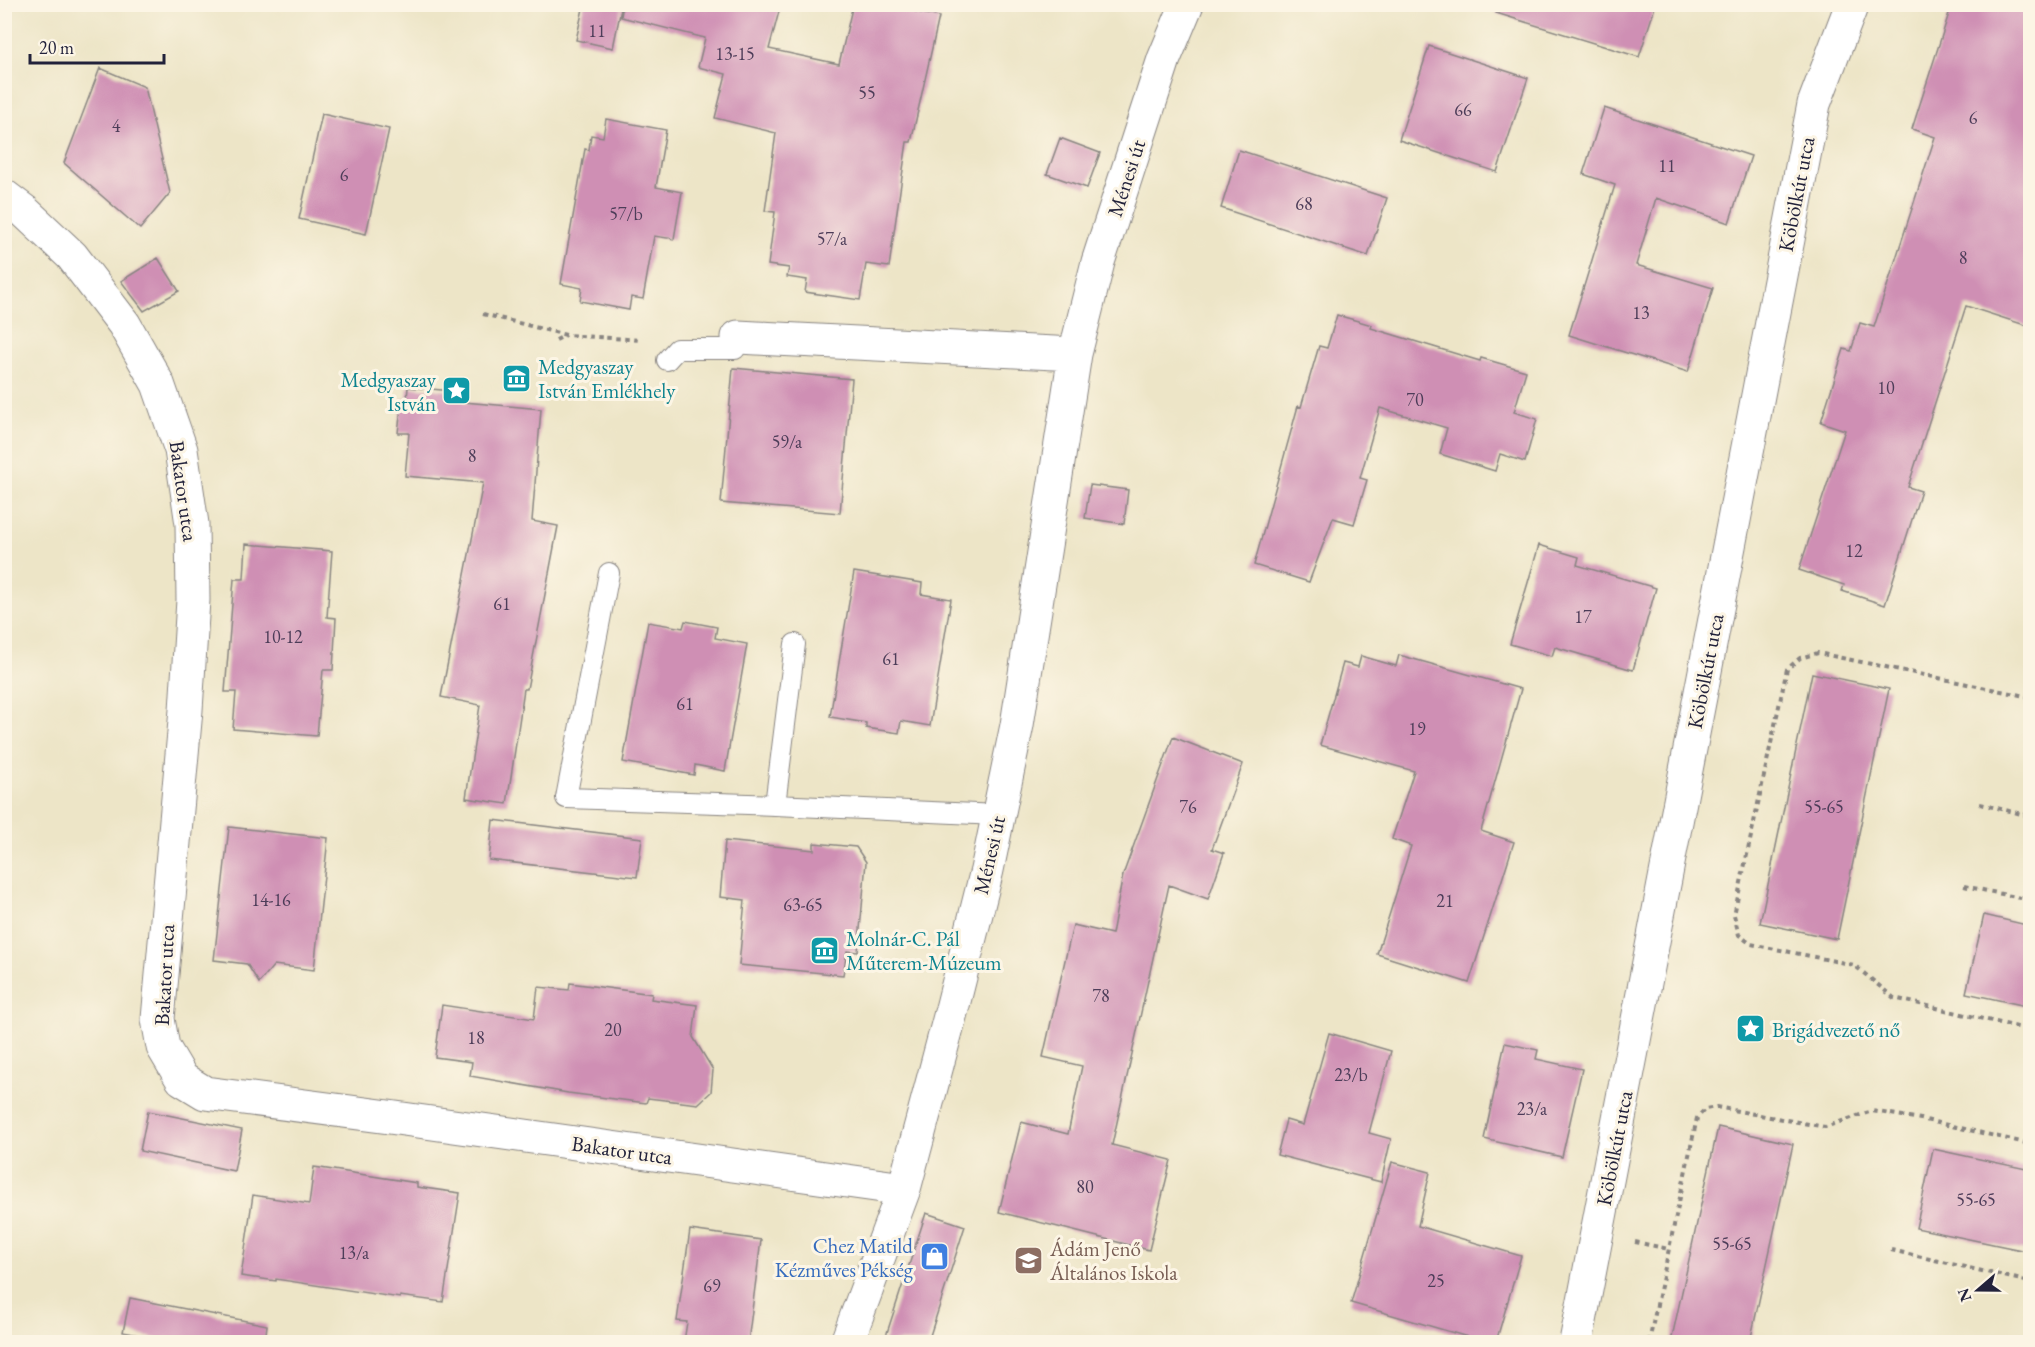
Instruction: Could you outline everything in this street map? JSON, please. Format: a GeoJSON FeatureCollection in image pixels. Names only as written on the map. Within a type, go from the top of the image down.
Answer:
{"type":"FeatureCollection","features":[{"type":"Feature","properties":{"kind":"street","name":"Ménesi út"},"geometry":{"type":"LineString","coordinates":[[847,1342],[904,1189],[953,1005],[998,815],[1017,725],[1075,354],[1098,261],[1164,59],[1186,4]]}},
{"type":"Feature","properties":{"kind":"street","name":"Köbölkút utca"},"geometry":{"type":"LineString","coordinates":[[1576,1342],[1814,104],[1852,4]]}},
{"type":"Feature","properties":{"kind":"street","name":"Bakator utca"},"geometry":{"type":"LineString","coordinates":[[4,196],[24,211],[72,256],[124,324],[158,384],[181,450],[192,524],[193,600],[186,710],[158,1019],[163,1047],[182,1079],[205,1093],[904,1189]]}},
{"type":"Feature","properties":{"kind":"street"},"geometry":{"type":"LineString","coordinates":[[738,337],[1075,354]]}},
{"type":"Feature","properties":{"kind":"lane"},"geometry":{"type":"LineString","coordinates":[[672,355],[735,349],[738,337]]}},
{"type":"Feature","properties":{"kind":"lane"},"geometry":{"type":"LineString","coordinates":[[609,573],[566,798],[775,804],[998,815]]}},
{"type":"Feature","properties":{"kind":"lane"},"geometry":{"type":"LineString","coordinates":[[775,804],[795,644]]}},
{"type":"Feature","properties":{"kind":"path"},"geometry":{"type":"LineString","coordinates":[[483,314],[566,335],[664,341],[672,355]]}},
{"type":"Feature","properties":{"kind":"path"},"geometry":{"type":"LineString","coordinates":[[556,340],[566,335]]}},
{"type":"Feature","properties":{"kind":"path"},"geometry":{"type":"LineString","coordinates":[[2031,697],[1818,653],[1800,658],[1787,669],[1734,915],[1739,935],[1751,944],[1854,965],[1894,998],[2031,1030]]}},
{"type":"Feature","properties":{"kind":"path"},"geometry":{"type":"LineString","coordinates":[[1980,804],[2031,816]]}},
{"type":"Feature","properties":{"kind":"path"},"geometry":{"type":"LineString","coordinates":[[1964,886],[2031,900]]}},
{"type":"Feature","properties":{"kind":"path"},"geometry":{"type":"LineString","coordinates":[[1648,1342],[1698,1118],[1705,1109],[1716,1107],[1825,1126],[1872,1111],[1921,1119],[2031,1144]]}},
{"type":"Feature","properties":{"kind":"path"},"geometry":{"type":"LineString","coordinates":[[1891,1250],[2031,1282]]}},
{"type":"Feature","properties":{"kind":"building"},"geometry":{"type":"Polygon","coordinates":[[[584,4],[622,4],[613,48],[576,40],[584,4]]]}},
{"type":"Feature","properties":{"kind":"building"},"geometry":{"type":"Polygon","coordinates":[[[623,4],[781,4],[769,49],[839,64],[853,4],[883,4],[939,17],[911,142],[907,142],[889,267],[866,264],[860,300],[805,292],[807,280],[787,277],[789,268],[768,265],[775,212],[765,211],[776,133],[715,118],[726,74],[698,67],[705,38],[621,17],[623,4]]]}},
{"type":"Feature","properties":{"kind":"building"},"geometry":{"type":"Polygon","coordinates":[[[1497,4],[1656,4],[1639,57],[1496,13],[1497,4]]]}},
{"type":"Feature","properties":{"kind":"building"},"geometry":{"type":"Polygon","coordinates":[[[1952,4],[2031,4],[2031,327],[1966,306],[1908,487],[1921,491],[1885,605],[1842,591],[1844,585],[1799,570],[1845,430],[1821,422],[1844,349],[1851,351],[1860,323],[1874,327],[1935,137],[1912,129],[1952,4]]]}},
{"type":"Feature","properties":{"kind":"building"},"geometry":{"type":"Polygon","coordinates":[[[1429,46],[1528,78],[1497,172],[1399,140],[1429,46]]]}},
{"type":"Feature","properties":{"kind":"building"},"geometry":{"type":"Polygon","coordinates":[[[100,68],[145,87],[170,193],[140,229],[64,163],[100,68]]]}},
{"type":"Feature","properties":{"kind":"building"},"geometry":{"type":"Polygon","coordinates":[[[1604,108],[1751,156],[1729,223],[1656,198],[1636,265],[1713,288],[1688,372],[1569,335],[1615,185],[1583,174],[1604,108]]]}},
{"type":"Feature","properties":{"kind":"building"},"geometry":{"type":"Polygon","coordinates":[[[322,114],[389,129],[366,234],[299,219],[322,114]]]}},
{"type":"Feature","properties":{"kind":"building"},"geometry":{"type":"Polygon","coordinates":[[[606,119],[666,130],[656,187],[682,192],[674,239],[654,236],[643,299],[631,297],[629,310],[580,301],[582,288],[561,284],[585,149],[589,150],[591,135],[603,137],[606,119]]]}},
{"type":"Feature","properties":{"kind":"building"},"geometry":{"type":"Polygon","coordinates":[[[1060,138],[1100,153],[1087,188],[1047,174],[1060,138]]]}},
{"type":"Feature","properties":{"kind":"building"},"geometry":{"type":"Polygon","coordinates":[[[1239,150],[1387,198],[1368,256],[1221,208],[1239,150]]]}},
{"type":"Feature","properties":{"kind":"building"},"geometry":{"type":"Polygon","coordinates":[[[158,258],[179,291],[144,311],[121,281],[158,258]]]}},
{"type":"Feature","properties":{"kind":"building"},"geometry":{"type":"Polygon","coordinates":[[[1337,315],[1372,325],[1371,328],[1480,361],[1481,358],[1526,371],[1514,412],[1537,419],[1525,462],[1500,454],[1495,471],[1440,454],[1447,428],[1380,408],[1360,478],[1367,480],[1354,524],[1333,518],[1309,582],[1254,565],[1298,406],[1301,407],[1319,346],[1327,348],[1337,315]]]}},
{"type":"Feature","properties":{"kind":"building"},"geometry":{"type":"Polygon","coordinates":[[[733,368],[852,379],[840,513],[721,503],[733,368]]]}},
{"type":"Feature","properties":{"kind":"building"},"geometry":{"type":"Polygon","coordinates":[[[408,387],[464,392],[464,402],[541,409],[532,521],[558,526],[527,689],[524,689],[507,804],[466,798],[480,705],[441,697],[483,483],[405,476],[409,433],[398,433],[402,399],[407,399],[408,387]]]}},
{"type":"Feature","properties":{"kind":"building"},"geometry":{"type":"Polygon","coordinates":[[[1090,485],[1128,490],[1124,524],[1085,518],[1090,485]]]}},
{"type":"Feature","properties":{"kind":"building"},"geometry":{"type":"Polygon","coordinates":[[[246,544],[332,551],[327,617],[336,618],[333,670],[323,670],[317,736],[233,729],[236,692],[225,692],[234,579],[244,579],[246,544]]]}},
{"type":"Feature","properties":{"kind":"building"},"geometry":{"type":"Polygon","coordinates":[[[1539,545],[1579,557],[1577,565],[1656,588],[1633,670],[1555,647],[1552,656],[1510,644],[1539,545]]]}},
{"type":"Feature","properties":{"kind":"building"},"geometry":{"type":"Polygon","coordinates":[[[854,572],[922,583],[921,594],[951,599],[930,726],[901,721],[899,733],[866,728],[866,723],[830,717],[854,572]]]}},
{"type":"Feature","properties":{"kind":"building"},"geometry":{"type":"Polygon","coordinates":[[[685,621],[717,627],[715,638],[747,644],[725,771],[695,765],[694,775],[623,762],[648,622],[683,628],[685,621]]]}},
{"type":"Feature","properties":{"kind":"building"},"geometry":{"type":"Polygon","coordinates":[[[1399,655],[1521,689],[1481,831],[1514,842],[1469,983],[1377,954],[1411,846],[1392,839],[1414,771],[1320,745],[1343,663],[1358,667],[1361,656],[1396,666],[1399,655]]]}},
{"type":"Feature","properties":{"kind":"building"},"geometry":{"type":"Polygon","coordinates":[[[1812,673],[1889,689],[1837,939],[1760,923],[1812,673]]]}},
{"type":"Feature","properties":{"kind":"building"},"geometry":{"type":"Polygon","coordinates":[[[1173,737],[1243,764],[1212,849],[1224,853],[1208,899],[1169,885],[1112,1145],[1171,1160],[1149,1250],[999,1212],[1021,1122],[1068,1134],[1082,1066],[1043,1057],[1073,925],[1112,934],[1123,875],[1173,737]]]}},
{"type":"Feature","properties":{"kind":"building"},"geometry":{"type":"Polygon","coordinates":[[[493,820],[642,838],[637,877],[489,860],[493,820]]]}},
{"type":"Feature","properties":{"kind":"building"},"geometry":{"type":"Polygon","coordinates":[[[229,827],[328,838],[314,970],[274,965],[259,983],[247,964],[214,960],[229,827]]]}},
{"type":"Feature","properties":{"kind":"building"},"geometry":{"type":"Polygon","coordinates":[[[725,841],[814,850],[814,843],[856,847],[866,862],[858,952],[847,951],[843,975],[739,965],[745,900],[720,897],[725,841]]]}},
{"type":"Feature","properties":{"kind":"building"},"geometry":{"type":"Polygon","coordinates":[[[1984,915],[2031,926],[2031,1007],[1966,993],[1984,915]]]}},
{"type":"Feature","properties":{"kind":"building"},"geometry":{"type":"Polygon","coordinates":[[[570,983],[652,994],[651,999],[697,1005],[693,1037],[713,1070],[711,1092],[698,1104],[648,1098],[646,1103],[568,1093],[470,1076],[472,1062],[435,1057],[442,1005],[534,1019],[538,987],[569,990],[570,983]]]}},
{"type":"Feature","properties":{"kind":"building"},"geometry":{"type":"Polygon","coordinates":[[[1329,1033],[1391,1051],[1369,1133],[1391,1139],[1381,1182],[1277,1155],[1286,1120],[1303,1125],[1329,1033]]]}},
{"type":"Feature","properties":{"kind":"building"},"geometry":{"type":"Polygon","coordinates":[[[1505,1043],[1538,1050],[1536,1059],[1582,1069],[1562,1157],[1484,1139],[1505,1043]]]}},
{"type":"Feature","properties":{"kind":"building"},"geometry":{"type":"Polygon","coordinates":[[[148,1111],[242,1130],[234,1171],[140,1151],[148,1111]]]}},
{"type":"Feature","properties":{"kind":"building"},"geometry":{"type":"Polygon","coordinates":[[[1718,1127],[1793,1144],[1750,1342],[1671,1342],[1718,1127]]]}},
{"type":"Feature","properties":{"kind":"building"},"geometry":{"type":"Polygon","coordinates":[[[1933,1149],[2031,1170],[2031,1252],[1916,1228],[1933,1149]]]}},
{"type":"Feature","properties":{"kind":"building"},"geometry":{"type":"Polygon","coordinates":[[[1392,1162],[1430,1172],[1418,1226],[1521,1256],[1496,1342],[1485,1342],[1351,1303],[1392,1162]]]}},
{"type":"Feature","properties":{"kind":"building"},"geometry":{"type":"Polygon","coordinates":[[[314,1167],[417,1183],[417,1187],[460,1193],[443,1302],[241,1276],[253,1195],[309,1204],[314,1167]]]}},
{"type":"Feature","properties":{"kind":"building"},"geometry":{"type":"Polygon","coordinates":[[[926,1213],[965,1226],[928,1342],[884,1342],[926,1213]]]}},
{"type":"Feature","properties":{"kind":"building"},"geometry":{"type":"Polygon","coordinates":[[[690,1230],[761,1240],[748,1342],[684,1342],[687,1322],[677,1321],[690,1230]]]}},
{"type":"Feature","properties":{"kind":"building"},"geometry":{"type":"Polygon","coordinates":[[[130,1298],[267,1325],[265,1342],[174,1342],[123,1332],[130,1298]]]}},
{"type":"Feature","properties":{"kind":"place","name":"Medgyaszay István Emlékhely"},"geometry":{"type":"Point","coordinates":[517,378]}},
{"type":"Feature","properties":{"kind":"place","name":"Medgyaszay István"},"geometry":{"type":"Point","coordinates":[457,391]}},
{"type":"Feature","properties":{"kind":"place","name":"Molnár-C. Pál Műterem-Múzeum"},"geometry":{"type":"Point","coordinates":[825,950]}},
{"type":"Feature","properties":{"kind":"place","name":"Brigádvezető nő"},"geometry":{"type":"Point","coordinates":[1751,1029]}},
{"type":"Feature","properties":{"kind":"place","name":"Chez Matild Kézműves Pékség"},"geometry":{"type":"Point","coordinates":[934,1257]}},
{"type":"Feature","properties":{"kind":"place","name":"Ádám Jenő Általános Iskola"},"geometry":{"type":"Point","coordinates":[1029,1260]}}]}
